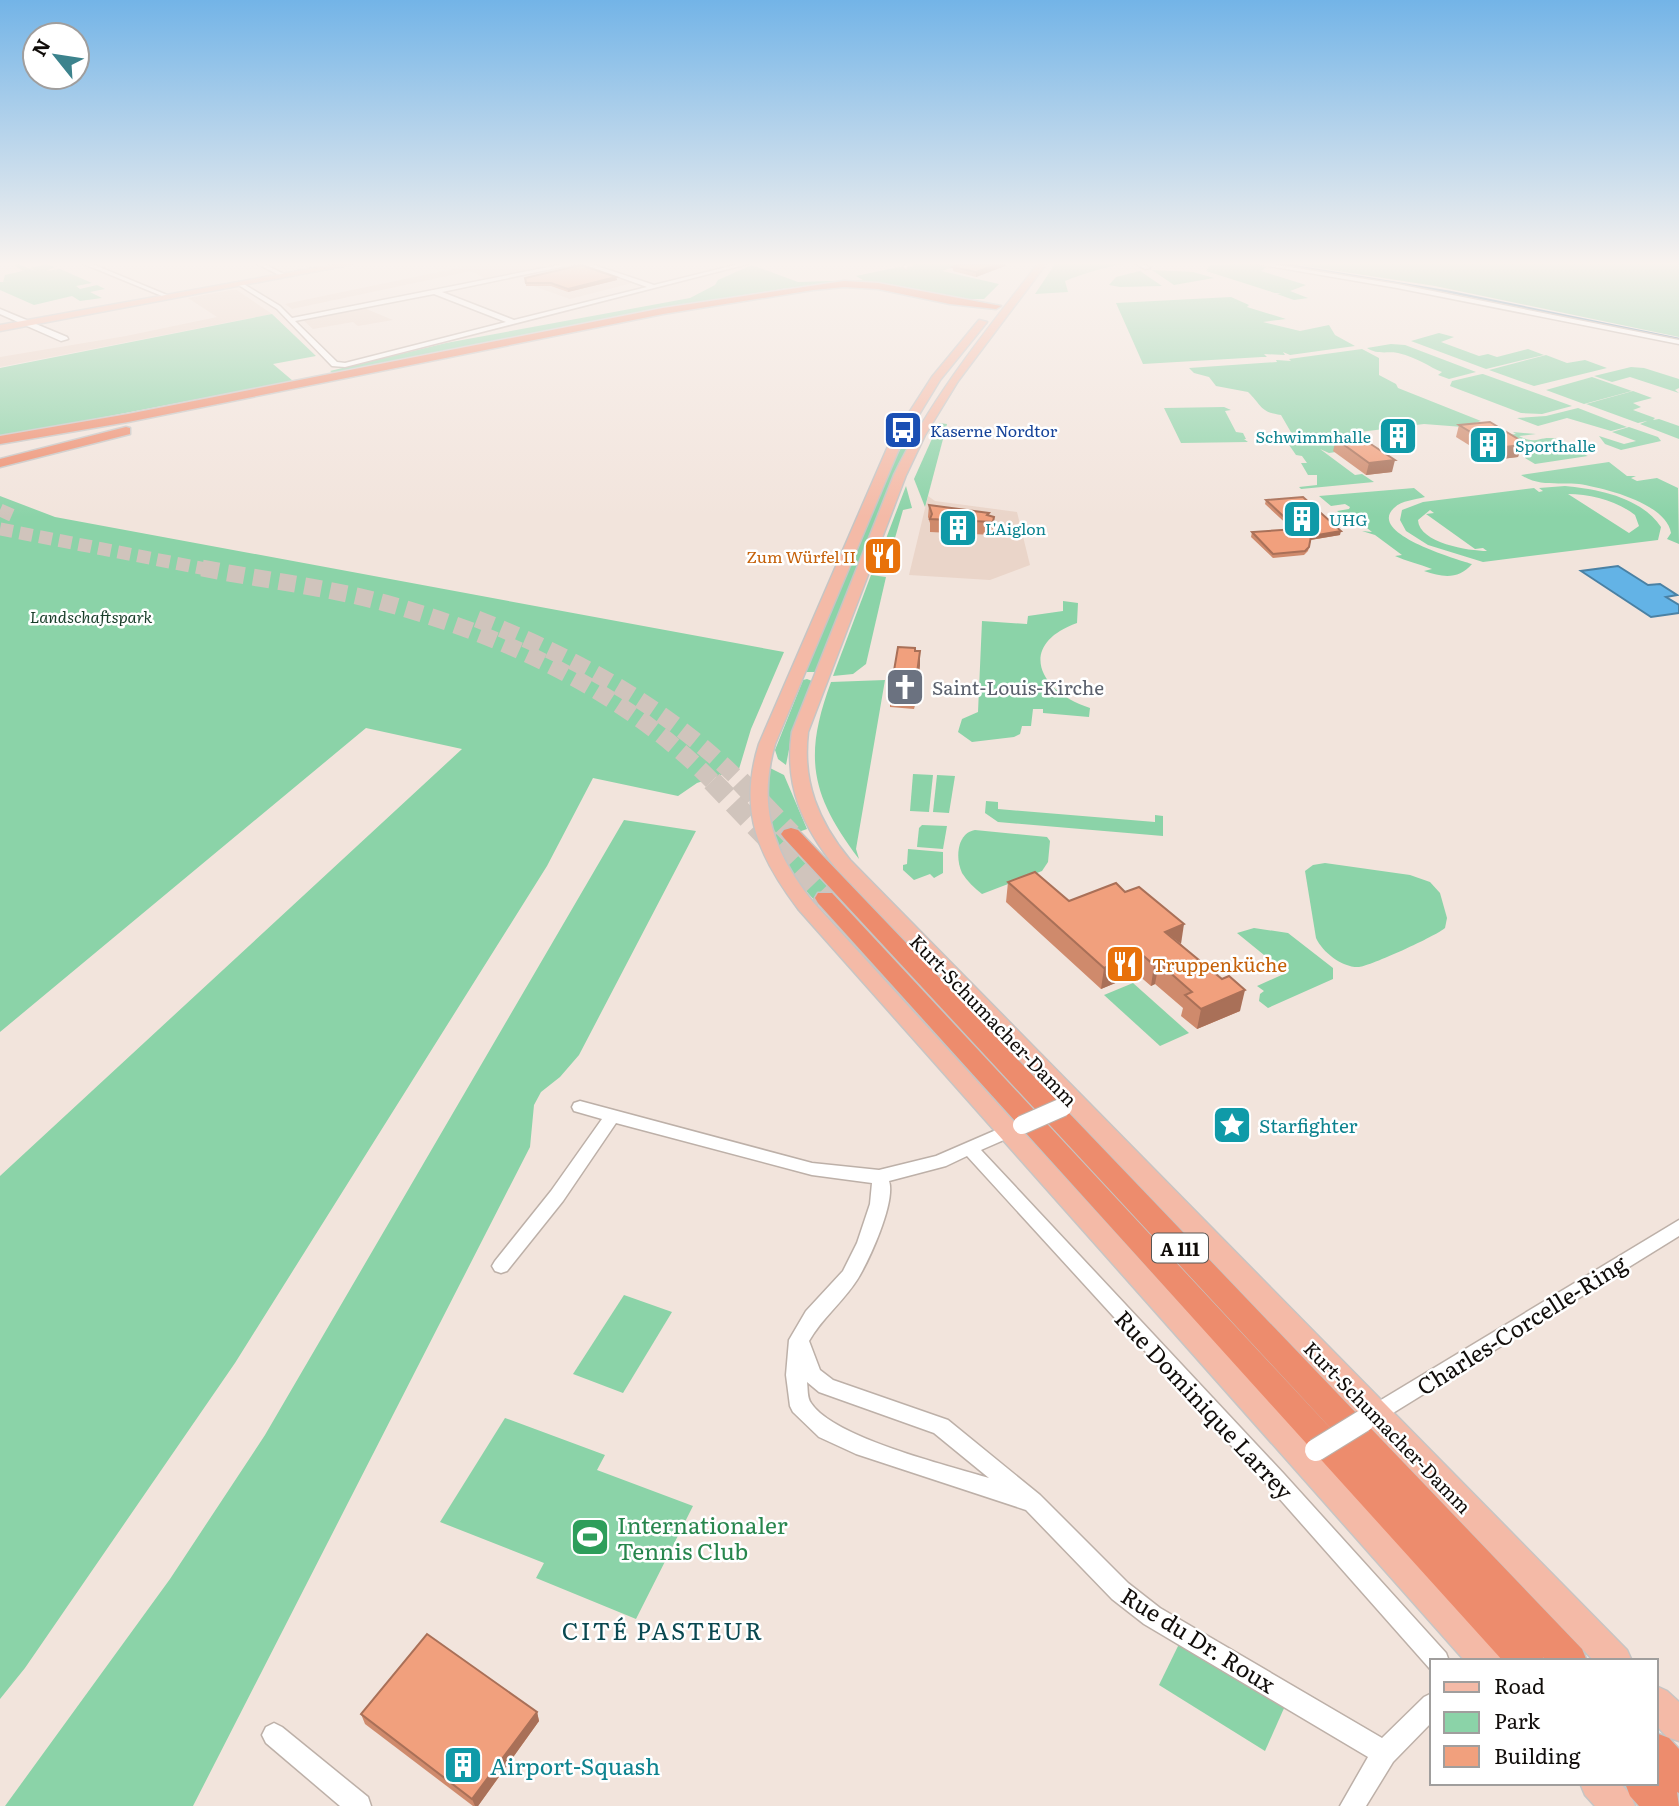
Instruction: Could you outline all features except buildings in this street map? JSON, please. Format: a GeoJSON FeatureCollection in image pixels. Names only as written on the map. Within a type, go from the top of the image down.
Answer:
{"type":"FeatureCollection","features":[{"type":"Feature","properties":{"kind":"highway"},"geometry":{"type":"LineString","coordinates":[[0,440],[128,418],[475,348]]}},
{"type":"Feature","properties":{"kind":"highway"},"geometry":{"type":"LineString","coordinates":[[0,451],[498,348]]}},
{"type":"Feature","properties":{"kind":"highway"},"geometry":{"type":"LineString","coordinates":[[0,463],[209,408]]}},
{"type":"Feature","properties":{"kind":"highway","name":"A 111"},"geometry":{"type":"LineString","coordinates":[[791,834],[1568,1659]]}},
{"type":"Feature","properties":{"kind":"highway","name":"A 111"},"geometry":{"type":"LineString","coordinates":[[825,898],[1525,1659]]}},
{"type":"Feature","properties":{"kind":"highway"},"geometry":{"type":"LineString","coordinates":[[1658,1753],[1679,1775]]}},
{"type":"Feature","properties":{"kind":"highway"},"geometry":{"type":"LineString","coordinates":[[1645,1785],[1664,1806]]}},
{"type":"Feature","properties":{"kind":"main road","name":"Kurt-Schumacher-Damm"},"geometry":{"type":"LineString","coordinates":[[962,348],[936,380],[919,419],[900,475],[802,724],[796,754],[800,789],[816,827],[843,864],[1068,1105],[1368,1418],[1614,1659]]}},
{"type":"Feature","properties":{"kind":"main road","name":"Kurt-Schumacher-Damm"},"geometry":{"type":"LineString","coordinates":[[978,348],[919,419],[875,486],[763,754],[757,782],[758,811],[769,849],[796,894],[1016,1128],[1309,1453],[1482,1659]]}},
{"type":"Feature","properties":{"kind":"main road"},"geometry":{"type":"LineString","coordinates":[[1658,1704],[1679,1725]]}},
{"type":"Feature","properties":{"kind":"main road"},"geometry":{"type":"LineString","coordinates":[[1599,1785],[1618,1806]]}},
{"type":"Feature","properties":{"kind":"street"},"geometry":{"type":"LineString","coordinates":[[320,348],[337,365],[350,365],[415,348]]}},
{"type":"Feature","properties":{"kind":"street"},"geometry":{"type":"LineString","coordinates":[[580,1107],[812,1169],[879,1177],[940,1161],[1068,1105]]}},
{"type":"Feature","properties":{"kind":"street"},"geometry":{"type":"LineString","coordinates":[[501,1266],[557,1196],[613,1115]]}},
{"type":"Feature","properties":{"kind":"street","name":"Rue Dominique Larrey"},"geometry":{"type":"LineString","coordinates":[[971,1149],[1277,1481],[1436,1659]]}},
{"type":"Feature","properties":{"kind":"street","name":"Rue du Dr. Roux"},"geometry":{"type":"LineString","coordinates":[[879,1177],[882,1186],[879,1204],[853,1270],[813,1317],[799,1340],[796,1375],[800,1406],[826,1432],[863,1447],[1033,1502]]}},
{"type":"Feature","properties":{"kind":"street","name":"Charles-Corcelle-Ring"},"geometry":{"type":"LineString","coordinates":[[1309,1453],[1679,1227]]}},
{"type":"Feature","properties":{"kind":"street","name":"Rue du Dr. Roux"},"geometry":{"type":"LineString","coordinates":[[799,1340],[812,1375],[826,1386],[941,1426],[1033,1502],[1120,1591],[1152,1616],[1384,1754]]}},
{"type":"Feature","properties":{"kind":"street"},"geometry":{"type":"LineString","coordinates":[[1352,1806],[1384,1754],[1430,1707]]}},
{"type":"Feature","properties":{"kind":"street"},"geometry":{"type":"LineString","coordinates":[[274,1735],[359,1806]]}},
{"type":"Feature","properties":{"kind":"shaded area"},"geometry":{"type":"Polygon","coordinates":[[[52,348],[96,348],[0,367],[0,357],[52,348]]]}},
{"type":"Feature","properties":{"kind":"shaded area"},"geometry":{"type":"Polygon","coordinates":[[[928,496],[935,501],[1017,512],[1030,565],[990,580],[909,575],[928,496]]]}},
{"type":"Feature","properties":{"kind":"green space"},"geometry":{"type":"Polygon","coordinates":[[[99,348],[308,348],[316,356],[273,364],[293,381],[0,437],[0,368],[99,348]]]}},
{"type":"Feature","properties":{"kind":"green space"},"geometry":{"type":"Polygon","coordinates":[[[424,348],[459,348],[333,373],[330,371],[424,348]]]}},
{"type":"Feature","properties":{"kind":"green space"},"geometry":{"type":"Polygon","coordinates":[[[1136,348],[1339,348],[1290,355],[1283,352],[1285,355],[1264,354],[1267,357],[1143,364],[1136,348]]]}},
{"type":"Feature","properties":{"kind":"green space"},"geometry":{"type":"Polygon","coordinates":[[[1368,348],[1414,348],[1476,372],[1449,379],[1438,375],[1442,372],[1412,357],[1368,348]]]}},
{"type":"Feature","properties":{"kind":"green space"},"geometry":{"type":"Polygon","coordinates":[[[1430,348],[1458,348],[1479,356],[1488,354],[1497,357],[1528,349],[1544,355],[1486,369],[1430,348]]]}},
{"type":"Feature","properties":{"kind":"green space"},"geometry":{"type":"Polygon","coordinates":[[[1362,349],[1379,358],[1379,375],[1396,384],[1398,388],[1481,421],[1463,427],[1424,424],[1352,433],[1370,447],[1329,453],[1320,449],[1355,475],[1362,474],[1374,482],[1301,489],[1299,487],[1317,485],[1317,475],[1308,475],[1301,463],[1307,463],[1302,456],[1296,455],[1287,442],[1281,441],[1277,435],[1292,434],[1281,415],[1265,410],[1248,392],[1216,386],[1209,377],[1194,373],[1189,368],[1291,361],[1289,359],[1362,349]]]}},
{"type":"Feature","properties":{"kind":"green space"},"geometry":{"type":"Polygon","coordinates":[[[1546,355],[1567,363],[1585,360],[1607,368],[1534,386],[1489,370],[1546,355]]]}},
{"type":"Feature","properties":{"kind":"green space"},"geometry":{"type":"Polygon","coordinates":[[[1631,367],[1644,368],[1679,379],[1679,388],[1675,390],[1679,393],[1630,377],[1612,382],[1594,376],[1631,367]]]}},
{"type":"Feature","properties":{"kind":"green space"},"geometry":{"type":"Polygon","coordinates":[[[1482,374],[1572,406],[1542,414],[1521,413],[1450,386],[1452,381],[1482,374]]]}},
{"type":"Feature","properties":{"kind":"green space"},"geometry":{"type":"Polygon","coordinates":[[[1592,377],[1632,391],[1584,404],[1546,390],[1592,377]]]}},
{"type":"Feature","properties":{"kind":"green space"},"geometry":{"type":"Polygon","coordinates":[[[1633,391],[1652,398],[1633,403],[1641,407],[1633,410],[1655,418],[1653,420],[1659,419],[1679,426],[1679,439],[1640,424],[1647,421],[1638,423],[1586,404],[1633,391]]]}},
{"type":"Feature","properties":{"kind":"green space"},"geometry":{"type":"Polygon","coordinates":[[[1224,407],[1231,410],[1225,411],[1236,432],[1243,433],[1248,442],[1181,443],[1164,408],[1224,407]]]}},
{"type":"Feature","properties":{"kind":"green space"},"geometry":{"type":"Polygon","coordinates":[[[1578,408],[1627,427],[1611,431],[1567,418],[1538,426],[1517,418],[1546,416],[1578,408]]]}},
{"type":"Feature","properties":{"kind":"green space"},"geometry":{"type":"Polygon","coordinates":[[[914,423],[920,424],[903,456],[815,672],[806,672],[891,467],[914,423]]]}},
{"type":"Feature","properties":{"kind":"green space"},"geometry":{"type":"Polygon","coordinates":[[[939,423],[947,424],[925,507],[914,479],[939,423]]]}},
{"type":"Feature","properties":{"kind":"green space"},"geometry":{"type":"Polygon","coordinates":[[[1629,427],[1658,437],[1661,441],[1621,450],[1605,444],[1599,436],[1624,444],[1636,441],[1612,432],[1629,427]]]}},
{"type":"Feature","properties":{"kind":"green space"},"geometry":{"type":"Polygon","coordinates":[[[1513,432],[1536,434],[1519,436],[1529,440],[1555,439],[1588,456],[1535,464],[1525,458],[1526,453],[1501,436],[1516,434],[1513,432]]]}},
{"type":"Feature","properties":{"kind":"green space"},"geometry":{"type":"Polygon","coordinates":[[[1609,462],[1627,476],[1636,476],[1631,478],[1637,481],[1657,478],[1678,488],[1679,544],[1667,539],[1671,533],[1667,522],[1658,513],[1633,499],[1590,486],[1542,483],[1521,475],[1609,462]]]}},
{"type":"Feature","properties":{"kind":"green space"},"geometry":{"type":"Polygon","coordinates":[[[906,486],[912,508],[903,510],[893,545],[899,548],[876,565],[906,486]]]}},
{"type":"Feature","properties":{"kind":"green space"},"geometry":{"type":"Polygon","coordinates":[[[1577,487],[1618,496],[1642,508],[1652,517],[1661,527],[1658,540],[1483,562],[1428,545],[1406,531],[1400,520],[1402,510],[1423,502],[1534,488],[1539,492],[1543,491],[1539,488],[1577,487]],[[1568,494],[1629,533],[1639,526],[1635,515],[1612,502],[1586,495],[1568,494]],[[1430,510],[1418,520],[1427,535],[1446,544],[1469,549],[1487,551],[1483,548],[1475,549],[1426,514],[1434,513],[1430,510]]]}},
{"type":"Feature","properties":{"kind":"green space"},"geometry":{"type":"Polygon","coordinates":[[[1414,488],[1425,497],[1397,505],[1389,518],[1393,527],[1418,544],[1472,564],[1467,569],[1451,576],[1424,571],[1432,569],[1395,556],[1402,555],[1375,535],[1362,531],[1372,532],[1367,528],[1356,526],[1337,511],[1350,507],[1345,504],[1331,506],[1319,496],[1414,488]]]}},
{"type":"Feature","properties":{"kind":"green space","name":"Landschaftspark"},"geometry":{"type":"Polygon","coordinates":[[[0,496],[55,517],[784,652],[751,729],[739,769],[697,783],[678,796],[593,778],[547,866],[235,1363],[25,1668],[0,1699],[0,1176],[462,749],[366,728],[0,1032],[0,496]]]}},
{"type":"Feature","properties":{"kind":"green space"},"geometry":{"type":"Polygon","coordinates":[[[871,575],[886,577],[866,664],[853,674],[833,676],[871,575]]]}},
{"type":"Feature","properties":{"kind":"green space"},"geometry":{"type":"Polygon","coordinates":[[[1063,601],[1078,603],[1077,623],[1058,632],[1046,643],[1041,655],[1042,668],[1047,680],[1058,691],[1072,701],[1090,708],[1089,717],[1043,713],[1043,709],[1033,709],[1031,726],[1022,726],[1020,734],[1014,737],[972,742],[958,732],[962,719],[978,712],[982,621],[1027,624],[1028,616],[1063,611],[1063,601]]]}},
{"type":"Feature","properties":{"kind":"green space"},"geometry":{"type":"Polygon","coordinates":[[[803,680],[812,681],[793,729],[786,765],[778,759],[775,750],[803,680]]]}},
{"type":"Feature","properties":{"kind":"green space"},"geometry":{"type":"Polygon","coordinates":[[[885,680],[856,849],[859,859],[830,815],[822,795],[816,775],[817,733],[831,682],[885,680]]]}},
{"type":"Feature","properties":{"kind":"green space"},"geometry":{"type":"Polygon","coordinates":[[[770,768],[784,775],[807,829],[781,838],[835,894],[815,901],[802,886],[783,855],[776,840],[769,806],[770,768]]]}},
{"type":"Feature","properties":{"kind":"green space"},"geometry":{"type":"Polygon","coordinates":[[[913,774],[933,775],[929,812],[910,811],[913,774]]]}},
{"type":"Feature","properties":{"kind":"green space"},"geometry":{"type":"Polygon","coordinates":[[[937,775],[955,776],[949,813],[933,812],[937,775]]]}},
{"type":"Feature","properties":{"kind":"green space"},"geometry":{"type":"Polygon","coordinates":[[[986,801],[998,802],[998,809],[1155,822],[1155,815],[1163,816],[1163,836],[998,822],[985,813],[986,801]]]}},
{"type":"Feature","properties":{"kind":"green space"},"geometry":{"type":"Polygon","coordinates":[[[624,820],[696,831],[579,1055],[560,1077],[541,1092],[534,1105],[530,1147],[193,1806],[5,1806],[170,1579],[265,1435],[624,820]]]}},
{"type":"Feature","properties":{"kind":"green space"},"geometry":{"type":"Polygon","coordinates":[[[922,825],[947,826],[943,849],[917,847],[919,828],[922,825]]]}},
{"type":"Feature","properties":{"kind":"green space"},"geometry":{"type":"Polygon","coordinates":[[[975,830],[1047,837],[1050,841],[1048,862],[1042,871],[982,894],[962,873],[958,854],[964,836],[975,830]]]}},
{"type":"Feature","properties":{"kind":"green space"},"geometry":{"type":"Polygon","coordinates":[[[908,849],[943,852],[943,873],[934,878],[930,874],[914,880],[903,870],[903,865],[907,864],[908,849]]]}},
{"type":"Feature","properties":{"kind":"green space"},"geometry":{"type":"Polygon","coordinates":[[[1325,863],[1410,875],[1430,882],[1440,893],[1447,918],[1445,928],[1417,944],[1359,967],[1334,959],[1316,938],[1305,871],[1313,865],[1325,863]]]}},
{"type":"Feature","properties":{"kind":"green space"},"geometry":{"type":"Polygon","coordinates":[[[1254,928],[1288,933],[1333,968],[1333,979],[1268,1008],[1259,1001],[1260,994],[1264,991],[1257,986],[1286,973],[1237,933],[1254,928]]]}},
{"type":"Feature","properties":{"kind":"green space"},"geometry":{"type":"Polygon","coordinates":[[[1133,983],[1189,1033],[1160,1046],[1104,995],[1133,983]]]}},
{"type":"Feature","properties":{"kind":"green space"},"geometry":{"type":"Polygon","coordinates":[[[624,1295],[672,1312],[623,1393],[573,1374],[624,1295]]]}},
{"type":"Feature","properties":{"kind":"green space"},"geometry":{"type":"Polygon","coordinates":[[[505,1418],[605,1455],[597,1470],[693,1506],[636,1619],[536,1578],[544,1563],[440,1522],[505,1418]]]}},
{"type":"Feature","properties":{"kind":"green space"},"geometry":{"type":"Polygon","coordinates":[[[1180,1642],[1285,1706],[1265,1751],[1159,1685],[1180,1642]]]}},
{"type":"Feature","properties":{"kind":"water"},"geometry":{"type":"Polygon","coordinates":[[[1618,566],[1648,585],[1660,584],[1677,595],[1666,597],[1679,605],[1679,613],[1651,617],[1581,571],[1618,566]]]}},
{"type":"Feature","properties":{"kind":"tunnel"},"geometry":{"type":"LineString","coordinates":[[0,510],[18,518]]}},
{"type":"Feature","properties":{"kind":"tunnel"},"geometry":{"type":"LineString","coordinates":[[0,529],[211,570]]}},
{"type":"Feature","properties":{"kind":"tunnel"},"geometry":{"type":"LineString","coordinates":[[202,568],[363,597],[430,616],[519,650],[562,671],[642,721],[680,750],[713,782]]}},
{"type":"Feature","properties":{"kind":"tunnel"},"geometry":{"type":"LineString","coordinates":[[477,619],[549,650],[618,687],[683,731],[741,782]]}},
{"type":"Feature","properties":{"kind":"tunnel"},"geometry":{"type":"LineString","coordinates":[[713,782],[825,898]]}},
{"type":"Feature","properties":{"kind":"tunnel"},"geometry":{"type":"LineString","coordinates":[[741,782],[791,834]]}},
{"type":"Feature","properties":{"kind":"place","name":"Kaserne Nordtor"},"geometry":{"type":"Point","coordinates":[903,430]}},
{"type":"Feature","properties":{"kind":"place","name":"Schwimmhalle"},"geometry":{"type":"Point","coordinates":[1398,436]}},
{"type":"Feature","properties":{"kind":"place","name":"Sporthalle"},"geometry":{"type":"Point","coordinates":[1488,445]}},
{"type":"Feature","properties":{"kind":"place","name":"UHG"},"geometry":{"type":"Point","coordinates":[1302,519]}},
{"type":"Feature","properties":{"kind":"place","name":"L'Aiglon"},"geometry":{"type":"Point","coordinates":[958,528]}},
{"type":"Feature","properties":{"kind":"place","name":"Zum Würfel II"},"geometry":{"type":"Point","coordinates":[883,556]}},
{"type":"Feature","properties":{"kind":"place","name":"Saint-Louis-Kirche"},"geometry":{"type":"Point","coordinates":[905,687]}},
{"type":"Feature","properties":{"kind":"place","name":"Truppenküche"},"geometry":{"type":"Point","coordinates":[1125,964]}},
{"type":"Feature","properties":{"kind":"place","name":"Starfighter"},"geometry":{"type":"Point","coordinates":[1232,1125]}},
{"type":"Feature","properties":{"kind":"place","name":"Internationaler Tennis Club"},"geometry":{"type":"Point","coordinates":[590,1537]}},
{"type":"Feature","properties":{"kind":"place","name":"Airport-Squash"},"geometry":{"type":"Point","coordinates":[463,1765]}},
{"type":"Feature","properties":{"kind":"district","name":"CITÉ PASTEUR"},"geometry":{"type":"Point","coordinates":[663,1629]}}]}
